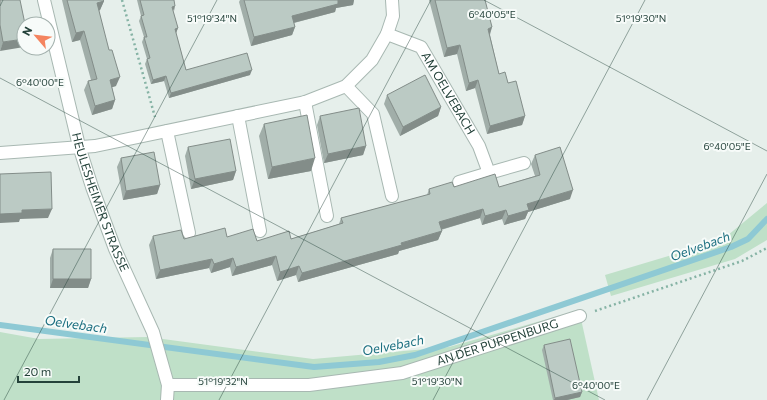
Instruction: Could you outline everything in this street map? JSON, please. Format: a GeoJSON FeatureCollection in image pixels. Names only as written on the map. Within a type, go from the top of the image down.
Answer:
{"type":"FeatureCollection","features":[{"type":"Feature","properties":{"kind":"street","name":"HEULESHEIMER STRASSE"},"geometry":{"type":"LineString","coordinates":[[44,0],[79,146],[92,187],[115,249],[153,332],[159,358],[168,385],[167,400]]}},
{"type":"Feature","properties":{"kind":"street"},"geometry":{"type":"LineString","coordinates":[[0,153],[95,146],[305,102],[346,86],[372,60],[387,34],[393,16],[392,0]]}},
{"type":"Feature","properties":{"kind":"street","name":"AM OELVEBACH"},"geometry":{"type":"LineString","coordinates":[[387,34],[421,47],[479,146],[489,173]]}},
{"type":"Feature","properties":{"kind":"street"},"geometry":{"type":"LineString","coordinates":[[346,86],[373,114],[392,196]]}},
{"type":"Feature","properties":{"kind":"street"},"geometry":{"type":"LineString","coordinates":[[305,102],[327,216]]}},
{"type":"Feature","properties":{"kind":"street"},"geometry":{"type":"LineString","coordinates":[[238,116],[260,231]]}},
{"type":"Feature","properties":{"kind":"street"},"geometry":{"type":"LineString","coordinates":[[164,132],[189,233]]}},
{"type":"Feature","properties":{"kind":"street"},"geometry":{"type":"LineString","coordinates":[[459,182],[524,162]]}},
{"type":"Feature","properties":{"kind":"street","name":"AN DER PUPPENBURG"},"geometry":{"type":"LineString","coordinates":[[168,385],[309,385],[402,373],[580,316]]}},
{"type":"Feature","properties":{"kind":"path"},"geometry":{"type":"LineString","coordinates":[[122,0],[164,132]]}},
{"type":"Feature","properties":{"kind":"path"},"geometry":{"type":"LineString","coordinates":[[580,316],[742,261],[767,248]]}},
{"type":"Feature","properties":{"kind":"green space"},"geometry":{"type":"Polygon","coordinates":[[[767,203],[767,240],[735,259],[611,296],[605,275],[722,240],[767,203]]]}},
{"type":"Feature","properties":{"kind":"green space"},"geometry":{"type":"Polygon","coordinates":[[[579,310],[599,400],[0,400],[0,332],[39,339],[148,337],[313,359],[449,347],[579,310]]]}},
{"type":"Feature","properties":{"kind":"building"},"geometry":{"type":"Polygon","coordinates":[[[0,0],[20,0],[23,16],[16,16],[16,40],[3,42],[0,25],[0,0]]]}},
{"type":"Feature","properties":{"kind":"building"},"geometry":{"type":"Polygon","coordinates":[[[67,0],[104,1],[97,3],[109,50],[112,50],[120,77],[110,80],[115,100],[95,106],[88,81],[97,79],[84,31],[76,33],[67,0]]]}},
{"type":"Feature","properties":{"kind":"building"},"geometry":{"type":"Polygon","coordinates":[[[140,0],[174,0],[175,6],[172,7],[178,28],[175,29],[186,70],[247,53],[252,70],[171,93],[166,76],[153,80],[147,59],[150,58],[144,37],[147,37],[141,16],[144,15],[140,0]]]}},
{"type":"Feature","properties":{"kind":"building"},"geometry":{"type":"Polygon","coordinates":[[[244,0],[338,0],[338,4],[292,16],[295,27],[254,37],[244,0]]]}},
{"type":"Feature","properties":{"kind":"building"},"geometry":{"type":"Polygon","coordinates":[[[435,0],[485,0],[492,27],[488,29],[499,74],[505,72],[508,83],[516,81],[525,116],[490,126],[478,80],[469,83],[460,45],[447,48],[435,0]]]}},
{"type":"Feature","properties":{"kind":"building"},"geometry":{"type":"Polygon","coordinates":[[[425,75],[441,107],[403,127],[387,95],[425,75]]]}},
{"type":"Feature","properties":{"kind":"building"},"geometry":{"type":"Polygon","coordinates":[[[359,108],[366,146],[328,154],[320,116],[359,108]]]}},
{"type":"Feature","properties":{"kind":"building"},"geometry":{"type":"Polygon","coordinates":[[[307,115],[315,158],[272,167],[264,124],[307,115]]]}},
{"type":"Feature","properties":{"kind":"building"},"geometry":{"type":"Polygon","coordinates":[[[230,139],[236,171],[195,179],[188,147],[230,139]]]}},
{"type":"Feature","properties":{"kind":"building"},"geometry":{"type":"Polygon","coordinates":[[[560,147],[573,190],[527,204],[529,210],[508,216],[506,210],[485,216],[483,209],[439,222],[442,231],[401,243],[402,245],[302,273],[299,266],[280,272],[276,256],[236,267],[233,258],[214,264],[212,259],[160,270],[153,236],[181,230],[184,239],[225,228],[227,237],[253,229],[257,241],[289,231],[291,239],[343,223],[341,218],[430,194],[429,189],[452,182],[454,187],[495,174],[499,187],[540,175],[535,155],[560,147]]]}},
{"type":"Feature","properties":{"kind":"building"},"geometry":{"type":"Polygon","coordinates":[[[154,152],[160,185],[126,191],[121,158],[154,152]]]}},
{"type":"Feature","properties":{"kind":"building"},"geometry":{"type":"Polygon","coordinates":[[[51,172],[52,209],[22,210],[22,213],[0,214],[0,174],[51,172]]]}},
{"type":"Feature","properties":{"kind":"building"},"geometry":{"type":"Polygon","coordinates":[[[53,249],[91,249],[91,279],[53,279],[53,249]]]}},
{"type":"Feature","properties":{"kind":"building"},"geometry":{"type":"Polygon","coordinates":[[[570,339],[582,392],[555,398],[544,345],[570,339]]]}},
{"type":"Feature","properties":{"kind":"waterway","name":"Oelvebach"},"geometry":{"type":"LineString","coordinates":[[0,325],[314,367],[379,362],[415,355],[731,247],[748,239],[767,219]]}}]}
